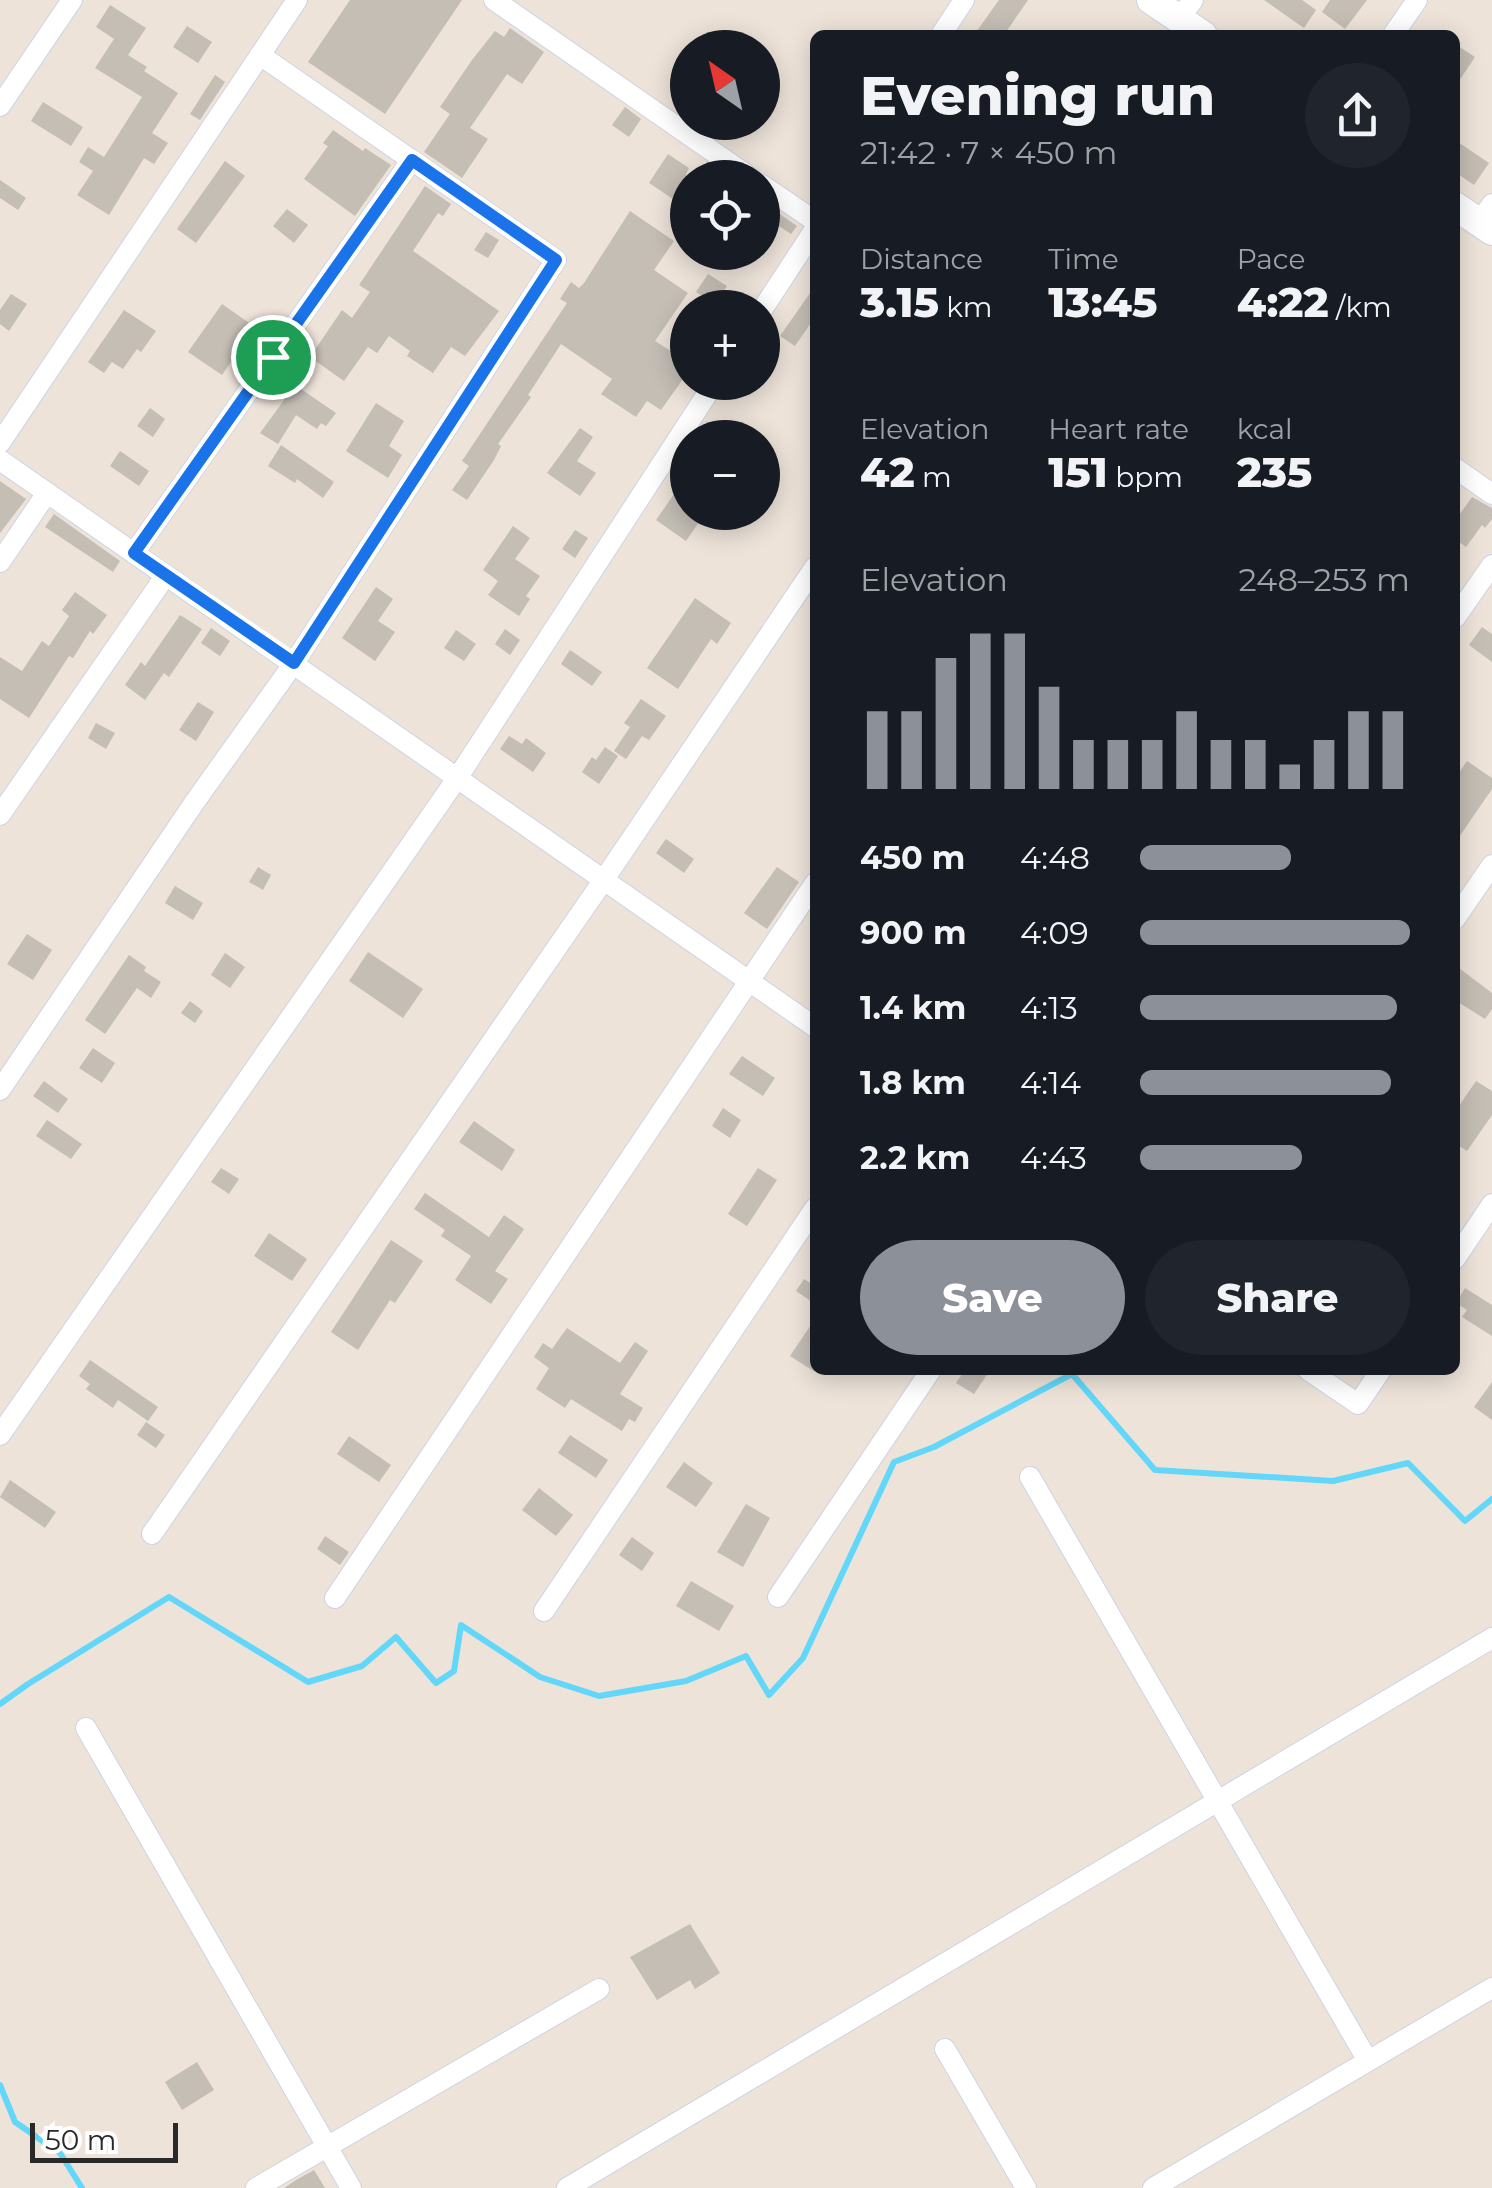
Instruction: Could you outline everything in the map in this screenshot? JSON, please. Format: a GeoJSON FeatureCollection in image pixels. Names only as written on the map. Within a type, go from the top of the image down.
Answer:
{"type":"FeatureCollection","features":[{"type":"Feature","properties":{"kind":"street"},"geometry":{"type":"LineString","coordinates":[[0,106],[72,0]]}},
{"type":"Feature","properties":{"kind":"street"},"geometry":{"type":"LineString","coordinates":[[0,443],[297,0]]}},
{"type":"Feature","properties":{"kind":"street"},"geometry":{"type":"LineString","coordinates":[[494,0],[519,7],[727,160]]}},
{"type":"Feature","properties":{"kind":"street"},"geometry":{"type":"LineString","coordinates":[[944,30],[964,0]]}},
{"type":"Feature","properties":{"kind":"street"},"geometry":{"type":"LineString","coordinates":[[1151,0],[1191,18]]}},
{"type":"Feature","properties":{"kind":"street"},"geometry":{"type":"LineString","coordinates":[[1396,30],[1417,0]]}},
{"type":"Feature","properties":{"kind":"street"},"geometry":{"type":"LineString","coordinates":[[0,1090],[294,663],[556,260],[260,56]]}},
{"type":"Feature","properties":{"kind":"street"},"geometry":{"type":"LineString","coordinates":[[134,553],[412,160]]}},
{"type":"Feature","properties":{"kind":"street"},"geometry":{"type":"LineString","coordinates":[[780,197],[810,218]]}},
{"type":"Feature","properties":{"kind":"street"},"geometry":{"type":"LineString","coordinates":[[1460,208],[1488,219]]}},
{"type":"Feature","properties":{"kind":"street"},"geometry":{"type":"LineString","coordinates":[[775,290],[810,238]]}},
{"type":"Feature","properties":{"kind":"street"},"geometry":{"type":"LineString","coordinates":[[0,1435],[458,776],[703,400]]}},
{"type":"Feature","properties":{"kind":"street"},"geometry":{"type":"LineString","coordinates":[[0,460],[810,1023]]}},
{"type":"Feature","properties":{"kind":"street"},"geometry":{"type":"LineString","coordinates":[[1460,472],[1492,494]]}},
{"type":"Feature","properties":{"kind":"street"},"geometry":{"type":"LineString","coordinates":[[0,562],[48,493]]}},
{"type":"Feature","properties":{"kind":"street"},"geometry":{"type":"LineString","coordinates":[[1460,611],[1492,565]]}},
{"type":"Feature","properties":{"kind":"street"},"geometry":{"type":"LineString","coordinates":[[0,815],[166,574]]}},
{"type":"Feature","properties":{"kind":"street"},"geometry":{"type":"LineString","coordinates":[[152,1534],[810,574]]}},
{"type":"Feature","properties":{"kind":"street"},"geometry":{"type":"LineString","coordinates":[[1460,912],[1492,866]]}},
{"type":"Feature","properties":{"kind":"street"},"geometry":{"type":"LineString","coordinates":[[335,1598],[810,889]]}},
{"type":"Feature","properties":{"kind":"street"},"geometry":{"type":"LineString","coordinates":[[1460,1252],[1492,1204]]}},
{"type":"Feature","properties":{"kind":"street"},"geometry":{"type":"LineString","coordinates":[[544,1610],[810,1215]]}},
{"type":"Feature","properties":{"kind":"street"},"geometry":{"type":"LineString","coordinates":[[778,1597],[929,1375]]}},
{"type":"Feature","properties":{"kind":"street"},"geometry":{"type":"LineString","coordinates":[[1315,1375],[1358,1404],[1378,1375]]}},
{"type":"Feature","properties":{"kind":"street"},"geometry":{"type":"LineString","coordinates":[[1030,1477],[1368,2061]]}},
{"type":"Feature","properties":{"kind":"street"},"geometry":{"type":"LineString","coordinates":[[568,2188],[1492,1638]]}},
{"type":"Feature","properties":{"kind":"street"},"geometry":{"type":"LineString","coordinates":[[86,1728],[351,2188]]}},
{"type":"Feature","properties":{"kind":"street"},"geometry":{"type":"LineString","coordinates":[[1154,2188],[1492,1988]]}},
{"type":"Feature","properties":{"kind":"street"},"geometry":{"type":"LineString","coordinates":[[256,2188],[599,1989]]}},
{"type":"Feature","properties":{"kind":"street"},"geometry":{"type":"LineString","coordinates":[[945,2050],[1026,2188]]}},
{"type":"Feature","properties":{"kind":"building"},"geometry":{"type":"Polygon","coordinates":[[[350,0],[462,0],[385,114],[308,62],[350,0]]]}},
{"type":"Feature","properties":{"kind":"building"},"geometry":{"type":"Polygon","coordinates":[[[999,0],[1028,0],[1007,30],[978,30],[999,0]]]}},
{"type":"Feature","properties":{"kind":"building"},"geometry":{"type":"Polygon","coordinates":[[[1264,0],[1302,0],[1316,10],[1304,28],[1264,0]]]}},
{"type":"Feature","properties":{"kind":"building"},"geometry":{"type":"Polygon","coordinates":[[[1330,0],[1367,0],[1345,29],[1322,12],[1330,0]]]}},
{"type":"Feature","properties":{"kind":"building"},"geometry":{"type":"Polygon","coordinates":[[[110,5],[146,28],[128,55],[147,67],[144,71],[178,93],[152,133],[168,143],[154,164],[144,158],[109,215],[77,195],[93,171],[79,162],[88,147],[104,157],[142,97],[95,68],[114,39],[96,27],[110,5]]]}},
{"type":"Feature","properties":{"kind":"building"},"geometry":{"type":"Polygon","coordinates":[[[187,26],[212,42],[198,63],[173,47],[187,26]]]}},
{"type":"Feature","properties":{"kind":"building"},"geometry":{"type":"Polygon","coordinates":[[[510,28],[544,52],[522,84],[507,74],[470,128],[488,139],[462,178],[424,152],[450,114],[440,107],[472,60],[495,31],[504,37],[510,28]]]}},
{"type":"Feature","properties":{"kind":"building"},"geometry":{"type":"Polygon","coordinates":[[[1460,47],[1475,57],[1460,80],[1460,47]]]}},
{"type":"Feature","properties":{"kind":"building"},"geometry":{"type":"Polygon","coordinates":[[[215,75],[225,82],[200,120],[190,114],[215,75]]]}},
{"type":"Feature","properties":{"kind":"building"},"geometry":{"type":"Polygon","coordinates":[[[43,102],[83,127],[71,146],[31,121],[43,102]]]}},
{"type":"Feature","properties":{"kind":"building"},"geometry":{"type":"Polygon","coordinates":[[[625,107],[641,119],[629,137],[612,125],[625,107]]]}},
{"type":"Feature","properties":{"kind":"building"},"geometry":{"type":"Polygon","coordinates":[[[333,130],[391,165],[355,216],[304,179],[328,146],[323,143],[333,130]]]}},
{"type":"Feature","properties":{"kind":"building"},"geometry":{"type":"Polygon","coordinates":[[[1460,143],[1489,163],[1474,185],[1460,175],[1460,143]]]}},
{"type":"Feature","properties":{"kind":"building"},"geometry":{"type":"Polygon","coordinates":[[[668,154],[677,160],[670,160],[670,197],[649,183],[668,154]]]}},
{"type":"Feature","properties":{"kind":"building"},"geometry":{"type":"Polygon","coordinates":[[[225,161],[245,176],[196,243],[177,229],[225,161]]]}},
{"type":"Feature","properties":{"kind":"building"},"geometry":{"type":"Polygon","coordinates":[[[0,180],[26,198],[18,210],[0,198],[0,180]]]}},
{"type":"Feature","properties":{"kind":"building"},"geometry":{"type":"Polygon","coordinates":[[[425,186],[451,204],[443,216],[438,213],[413,251],[499,311],[465,356],[451,347],[433,373],[407,356],[410,351],[389,336],[377,353],[368,347],[344,381],[310,357],[342,310],[352,318],[370,292],[359,285],[425,186]]]}},
{"type":"Feature","properties":{"kind":"building"},"geometry":{"type":"Polygon","coordinates":[[[287,209],[308,225],[294,243],[273,226],[287,209]]]}},
{"type":"Feature","properties":{"kind":"building"},"geometry":{"type":"Polygon","coordinates":[[[630,211],[670,238],[670,247],[654,270],[684,290],[670,290],[670,319],[655,341],[670,351],[670,397],[661,410],[647,401],[636,417],[601,394],[612,379],[561,344],[467,500],[452,490],[469,466],[462,461],[567,303],[560,299],[571,282],[579,288],[630,211]]]}},
{"type":"Feature","properties":{"kind":"building"},"geometry":{"type":"Polygon","coordinates":[[[780,214],[797,226],[791,234],[780,227],[780,214]]]}},
{"type":"Feature","properties":{"kind":"building"},"geometry":{"type":"Polygon","coordinates":[[[486,232],[499,240],[488,258],[474,250],[486,232]]]}},
{"type":"Feature","properties":{"kind":"building"},"geometry":{"type":"Polygon","coordinates":[[[708,274],[727,286],[724,290],[697,290],[708,274]]]}},
{"type":"Feature","properties":{"kind":"building"},"geometry":{"type":"Polygon","coordinates":[[[810,293],[810,324],[795,346],[780,336],[810,293]]]}},
{"type":"Feature","properties":{"kind":"building"},"geometry":{"type":"Polygon","coordinates":[[[11,294],[27,304],[9,331],[0,324],[0,310],[11,294]]]}},
{"type":"Feature","properties":{"kind":"building"},"geometry":{"type":"Polygon","coordinates":[[[222,304],[255,327],[222,375],[188,352],[222,304]]]}},
{"type":"Feature","properties":{"kind":"building"},"geometry":{"type":"Polygon","coordinates":[[[124,310],[156,331],[123,369],[112,362],[104,373],[88,362],[124,310]]]}},
{"type":"Feature","properties":{"kind":"building"},"geometry":{"type":"Polygon","coordinates":[[[295,385],[336,413],[326,426],[321,423],[317,429],[296,415],[278,444],[260,433],[295,385]]]}},
{"type":"Feature","properties":{"kind":"building"},"geometry":{"type":"Polygon","coordinates":[[[376,403],[404,421],[389,446],[402,455],[388,478],[346,451],[376,403]]]}},
{"type":"Feature","properties":{"kind":"building"},"geometry":{"type":"Polygon","coordinates":[[[150,408],[165,419],[153,437],[137,426],[150,408]]]}},
{"type":"Feature","properties":{"kind":"building"},"geometry":{"type":"Polygon","coordinates":[[[580,428],[593,437],[577,461],[596,473],[580,496],[547,473],[580,428]]]}},
{"type":"Feature","properties":{"kind":"building"},"geometry":{"type":"Polygon","coordinates":[[[281,445],[334,482],[323,498],[297,479],[295,483],[268,466],[281,445]]]}},
{"type":"Feature","properties":{"kind":"building"},"geometry":{"type":"Polygon","coordinates":[[[120,451],[149,471],[139,486],[110,466],[120,451]]]}},
{"type":"Feature","properties":{"kind":"building"},"geometry":{"type":"Polygon","coordinates":[[[0,481],[26,499],[0,533],[0,481]]]}},
{"type":"Feature","properties":{"kind":"building"},"geometry":{"type":"Polygon","coordinates":[[[1472,497],[1492,508],[1492,519],[1485,528],[1482,525],[1466,547],[1460,543],[1460,514],[1472,497]]]}},
{"type":"Feature","properties":{"kind":"building"},"geometry":{"type":"Polygon","coordinates":[[[670,500],[670,530],[656,520],[670,500]]]}},
{"type":"Feature","properties":{"kind":"building"},"geometry":{"type":"Polygon","coordinates":[[[54,514],[120,561],[113,572],[45,527],[54,514]]]}},
{"type":"Feature","properties":{"kind":"building"},"geometry":{"type":"Polygon","coordinates":[[[513,526],[530,538],[515,559],[540,576],[526,596],[530,599],[519,616],[488,595],[498,581],[483,570],[513,526]]]}},
{"type":"Feature","properties":{"kind":"building"},"geometry":{"type":"Polygon","coordinates":[[[575,530],[588,538],[575,558],[562,549],[575,530]]]}},
{"type":"Feature","properties":{"kind":"building"},"geometry":{"type":"Polygon","coordinates":[[[670,530],[694,530],[686,541],[670,530]]]}},
{"type":"Feature","properties":{"kind":"building"},"geometry":{"type":"Polygon","coordinates":[[[376,587],[393,599],[378,621],[395,632],[375,661],[342,638],[376,587]]]}},
{"type":"Feature","properties":{"kind":"building"},"geometry":{"type":"Polygon","coordinates":[[[75,592],[107,615],[93,634],[90,631],[73,658],[69,656],[29,718],[0,699],[0,657],[22,671],[42,641],[49,646],[69,616],[62,610],[75,592]]]}},
{"type":"Feature","properties":{"kind":"building"},"geometry":{"type":"Polygon","coordinates":[[[695,598],[731,623],[717,644],[711,639],[678,689],[647,668],[695,598]]]}},
{"type":"Feature","properties":{"kind":"building"},"geometry":{"type":"Polygon","coordinates":[[[180,615],[202,629],[169,677],[164,673],[145,700],[125,685],[141,662],[145,666],[180,615]]]}},
{"type":"Feature","properties":{"kind":"building"},"geometry":{"type":"Polygon","coordinates":[[[1482,627],[1492,634],[1492,662],[1469,645],[1482,627]]]}},
{"type":"Feature","properties":{"kind":"building"},"geometry":{"type":"Polygon","coordinates":[[[211,628],[230,641],[220,656],[201,643],[211,628]]]}},
{"type":"Feature","properties":{"kind":"building"},"geometry":{"type":"Polygon","coordinates":[[[505,629],[520,640],[510,655],[495,644],[505,629]]]}},
{"type":"Feature","properties":{"kind":"building"},"geometry":{"type":"Polygon","coordinates":[[[456,630],[476,644],[464,661],[444,648],[456,630]]]}},
{"type":"Feature","properties":{"kind":"building"},"geometry":{"type":"Polygon","coordinates":[[[570,650],[602,672],[592,686],[561,664],[570,650]]]}},
{"type":"Feature","properties":{"kind":"building"},"geometry":{"type":"Polygon","coordinates":[[[641,699],[666,716],[649,740],[642,736],[626,759],[614,751],[630,727],[624,723],[641,699]]]}},
{"type":"Feature","properties":{"kind":"building"},"geometry":{"type":"Polygon","coordinates":[[[198,702],[214,712],[196,741],[179,730],[198,702]]]}},
{"type":"Feature","properties":{"kind":"building"},"geometry":{"type":"Polygon","coordinates":[[[96,723],[115,733],[106,749],[88,738],[96,723]]]}},
{"type":"Feature","properties":{"kind":"building"},"geometry":{"type":"Polygon","coordinates":[[[509,736],[522,744],[526,738],[546,753],[533,772],[500,749],[509,736]]]}},
{"type":"Feature","properties":{"kind":"building"},"geometry":{"type":"Polygon","coordinates":[[[605,747],[618,756],[599,784],[582,772],[605,747]]]}},
{"type":"Feature","properties":{"kind":"building"},"geometry":{"type":"Polygon","coordinates":[[[1467,761],[1492,778],[1492,789],[1460,836],[1460,771],[1467,761]]]}},
{"type":"Feature","properties":{"kind":"building"},"geometry":{"type":"Polygon","coordinates":[[[666,839],[694,859],[684,873],[656,853],[666,839]]]}},
{"type":"Feature","properties":{"kind":"building"},"geometry":{"type":"Polygon","coordinates":[[[258,867],[271,875],[263,890],[249,882],[258,867]]]}},
{"type":"Feature","properties":{"kind":"building"},"geometry":{"type":"Polygon","coordinates":[[[777,867],[799,882],[767,929],[744,913],[777,867]]]}},
{"type":"Feature","properties":{"kind":"building"},"geometry":{"type":"Polygon","coordinates":[[[175,886],[203,903],[193,920],[165,903],[175,886]]]}},
{"type":"Feature","properties":{"kind":"building"},"geometry":{"type":"Polygon","coordinates":[[[27,934],[52,950],[33,980],[7,964],[27,934]]]}},
{"type":"Feature","properties":{"kind":"building"},"geometry":{"type":"Polygon","coordinates":[[[368,952],[423,989],[403,1018],[349,981],[368,952]]]}},
{"type":"Feature","properties":{"kind":"building"},"geometry":{"type":"Polygon","coordinates":[[[225,953],[245,967],[230,988],[211,975],[225,953]]]}},
{"type":"Feature","properties":{"kind":"building"},"geometry":{"type":"Polygon","coordinates":[[[129,955],[161,982],[151,998],[137,988],[105,1034],[85,1020],[129,955]]]}},
{"type":"Feature","properties":{"kind":"building"},"geometry":{"type":"Polygon","coordinates":[[[1460,969],[1492,993],[1492,1009],[1485,1019],[1460,1003],[1460,969]]]}},
{"type":"Feature","properties":{"kind":"building"},"geometry":{"type":"Polygon","coordinates":[[[190,1001],[203,1011],[195,1023],[181,1013],[190,1001]]]}},
{"type":"Feature","properties":{"kind":"building"},"geometry":{"type":"Polygon","coordinates":[[[93,1048],[115,1063],[102,1083],[79,1068],[93,1048]]]}},
{"type":"Feature","properties":{"kind":"building"},"geometry":{"type":"Polygon","coordinates":[[[742,1056],[775,1078],[763,1096],[729,1074],[742,1056]]]}},
{"type":"Feature","properties":{"kind":"building"},"geometry":{"type":"Polygon","coordinates":[[[44,1081],[68,1099],[58,1113],[33,1096],[44,1081]]]}},
{"type":"Feature","properties":{"kind":"building"},"geometry":{"type":"Polygon","coordinates":[[[1476,1081],[1492,1091],[1492,1115],[1467,1151],[1460,1146],[1460,1105],[1476,1081]]]}},
{"type":"Feature","properties":{"kind":"building"},"geometry":{"type":"Polygon","coordinates":[[[723,1108],[741,1120],[730,1138],[712,1126],[723,1108]]]}},
{"type":"Feature","properties":{"kind":"building"},"geometry":{"type":"Polygon","coordinates":[[[47,1120],[82,1144],[71,1159],[36,1136],[47,1120]]]}},
{"type":"Feature","properties":{"kind":"building"},"geometry":{"type":"Polygon","coordinates":[[[474,1121],[515,1150],[502,1171],[459,1142],[474,1121]]]}},
{"type":"Feature","properties":{"kind":"building"},"geometry":{"type":"Polygon","coordinates":[[[221,1168],[239,1179],[229,1194],[211,1182],[221,1168]]]}},
{"type":"Feature","properties":{"kind":"building"},"geometry":{"type":"Polygon","coordinates":[[[758,1168],[777,1180],[747,1226],[728,1214],[758,1168]]]}},
{"type":"Feature","properties":{"kind":"building"},"geometry":{"type":"Polygon","coordinates":[[[425,1193],[489,1237],[504,1215],[524,1229],[495,1271],[508,1279],[491,1304],[455,1280],[471,1256],[441,1236],[445,1230],[414,1209],[425,1193]]]}},
{"type":"Feature","properties":{"kind":"building"},"geometry":{"type":"Polygon","coordinates":[[[269,1233],[307,1259],[292,1281],[254,1256],[269,1233]]]}},
{"type":"Feature","properties":{"kind":"building"},"geometry":{"type":"Polygon","coordinates":[[[391,1240],[423,1261],[395,1303],[390,1300],[358,1350],[331,1332],[391,1240]]]}},
{"type":"Feature","properties":{"kind":"building"},"geometry":{"type":"Polygon","coordinates":[[[804,1279],[810,1283],[810,1301],[796,1291],[804,1279]]]}},
{"type":"Feature","properties":{"kind":"building"},"geometry":{"type":"Polygon","coordinates":[[[1465,1288],[1492,1305],[1492,1336],[1462,1317],[1467,1310],[1460,1306],[1465,1288]]]}},
{"type":"Feature","properties":{"kind":"building"},"geometry":{"type":"Polygon","coordinates":[[[810,1326],[810,1369],[790,1356],[810,1326]]]}},
{"type":"Feature","properties":{"kind":"building"},"geometry":{"type":"Polygon","coordinates":[[[567,1328],[620,1363],[635,1342],[648,1351],[620,1394],[643,1408],[635,1422],[629,1419],[622,1431],[571,1399],[565,1408],[536,1389],[549,1368],[534,1357],[543,1343],[552,1349],[567,1328]]]}},
{"type":"Feature","properties":{"kind":"building"},"geometry":{"type":"Polygon","coordinates":[[[90,1360],[158,1407],[148,1421],[118,1400],[113,1408],[86,1389],[90,1384],[79,1376],[90,1360]]]}},
{"type":"Feature","properties":{"kind":"building"},"geometry":{"type":"Polygon","coordinates":[[[962,1375],[987,1375],[974,1394],[956,1383],[962,1375]]]}},
{"type":"Feature","properties":{"kind":"building"},"geometry":{"type":"Polygon","coordinates":[[[1492,1382],[1492,1420],[1474,1407],[1492,1382]]]}},
{"type":"Feature","properties":{"kind":"building"},"geometry":{"type":"Polygon","coordinates":[[[146,1422],[165,1435],[156,1448],[137,1435],[146,1422]]]}},
{"type":"Feature","properties":{"kind":"building"},"geometry":{"type":"Polygon","coordinates":[[[570,1435],[608,1460],[596,1478],[558,1453],[570,1435]]]}},
{"type":"Feature","properties":{"kind":"building"},"geometry":{"type":"Polygon","coordinates":[[[349,1436],[391,1465],[379,1482],[337,1454],[349,1436]]]}},
{"type":"Feature","properties":{"kind":"building"},"geometry":{"type":"Polygon","coordinates":[[[684,1462],[713,1483],[696,1507],[666,1487],[684,1462]]]}},
{"type":"Feature","properties":{"kind":"building"},"geometry":{"type":"Polygon","coordinates":[[[10,1480],[56,1512],[45,1528],[0,1497],[10,1480]]]}},
{"type":"Feature","properties":{"kind":"building"},"geometry":{"type":"Polygon","coordinates":[[[539,1488],[573,1515],[556,1536],[522,1510],[539,1488]]]}},
{"type":"Feature","properties":{"kind":"building"},"geometry":{"type":"Polygon","coordinates":[[[746,1504],[770,1518],[743,1567],[717,1552],[746,1504]]]}},
{"type":"Feature","properties":{"kind":"building"},"geometry":{"type":"Polygon","coordinates":[[[325,1536],[349,1552],[340,1565],[317,1549],[325,1536]]]}},
{"type":"Feature","properties":{"kind":"building"},"geometry":{"type":"Polygon","coordinates":[[[632,1537],[654,1553],[642,1571],[619,1555],[632,1537]]]}},
{"type":"Feature","properties":{"kind":"building"},"geometry":{"type":"Polygon","coordinates":[[[691,1581],[734,1606],[719,1631],[676,1606],[691,1581]]]}},
{"type":"Feature","properties":{"kind":"building"},"geometry":{"type":"Polygon","coordinates":[[[690,1924],[720,1973],[695,1989],[690,1980],[657,2000],[630,1957],[690,1924]]]}},
{"type":"Feature","properties":{"kind":"building"},"geometry":{"type":"Polygon","coordinates":[[[197,2062],[214,2090],[182,2110],[165,2082],[197,2062]]]}},
{"type":"Feature","properties":{"kind":"building"},"geometry":{"type":"Polygon","coordinates":[[[314,2170],[325,2188],[284,2188],[296,2180],[314,2170]]]}},
{"type":"Feature","properties":{"kind":"waterway"},"geometry":{"type":"LineString","coordinates":[[0,1704],[169,1597],[308,1682],[362,1666],[396,1637],[436,1683],[454,1671],[461,1625],[540,1677],[599,1696],[686,1681],[746,1656],[769,1695],[803,1658],[894,1462],[934,1447],[1070,1375]]}},
{"type":"Feature","properties":{"kind":"waterway"},"geometry":{"type":"LineString","coordinates":[[1073,1375],[1155,1470],[1333,1481],[1408,1463],[1465,1521],[1492,1499]]}},
{"type":"Feature","properties":{"kind":"waterway"},"geometry":{"type":"LineString","coordinates":[[0,2085],[15,2122],[60,2153],[82,2188]]}},
{"type":"Feature","properties":{"kind":"route"},"geometry":{"type":"LineString","coordinates":[[412,160],[556,260],[294,663],[134,553],[273,357],[412,160]]}}]}
